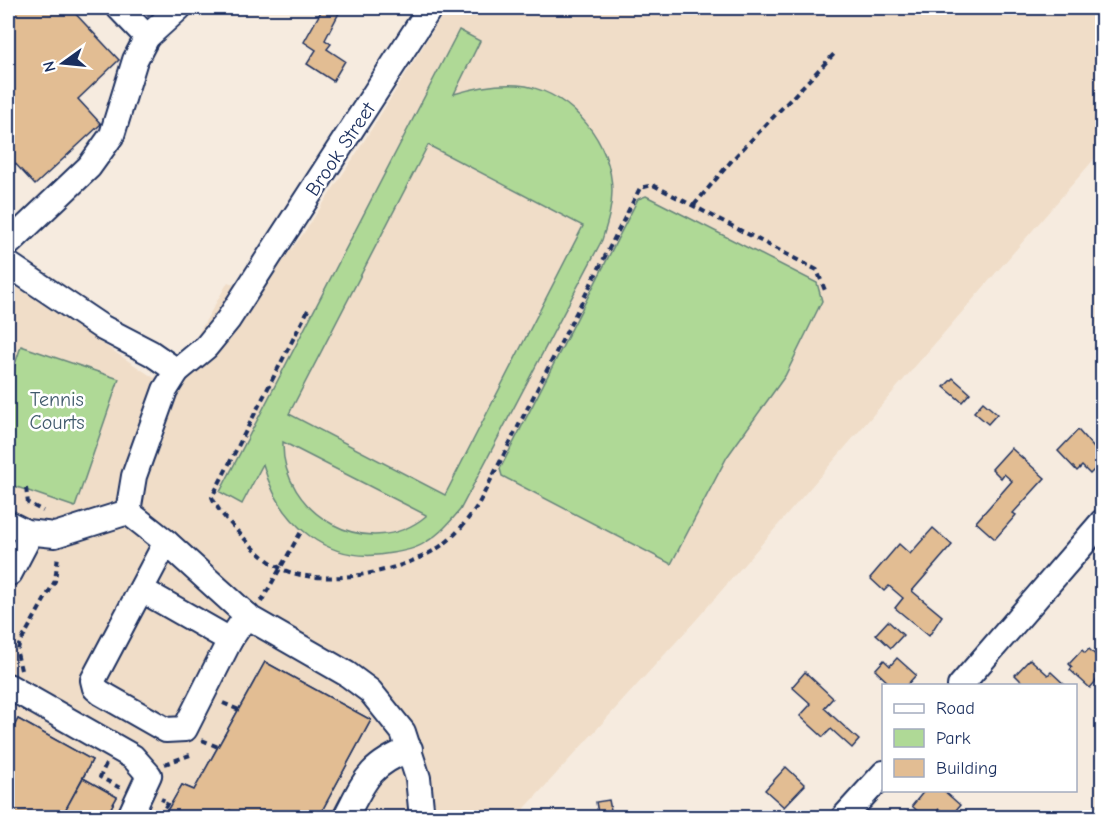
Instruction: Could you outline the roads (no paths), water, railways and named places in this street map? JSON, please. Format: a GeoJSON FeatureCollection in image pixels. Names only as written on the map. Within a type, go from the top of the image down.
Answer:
{"type":"FeatureCollection","features":[{"type":"Feature","properties":{"kind":"street"},"geometry":{"type":"LineString","coordinates":[[119,8],[147,37]]}},
{"type":"Feature","properties":{"kind":"street"},"geometry":{"type":"LineString","coordinates":[[8,244],[89,166],[111,135],[135,60],[147,37],[179,8]]}},
{"type":"Feature","properties":{"kind":"street","name":"Brook Street"},"geometry":{"type":"LineString","coordinates":[[128,512],[144,446],[165,390],[177,371],[216,336],[380,90],[430,8]]}},
{"type":"Feature","properties":{"kind":"street"},"geometry":{"type":"LineString","coordinates":[[8,264],[103,328],[151,353],[177,371]]}},
{"type":"Feature","properties":{"kind":"street"},"geometry":{"type":"LineString","coordinates":[[8,523],[42,536],[62,534],[128,512],[252,611],[370,691],[403,732],[410,749],[422,796],[422,818]]}},
{"type":"Feature","properties":{"kind":"street"},"geometry":{"type":"LineString","coordinates":[[962,684],[1102,522]]}},
{"type":"Feature","properties":{"kind":"street"},"geometry":{"type":"LineString","coordinates":[[10,573],[31,533]]}},
{"type":"Feature","properties":{"kind":"street"},"geometry":{"type":"LineString","coordinates":[[166,542],[93,680],[95,688],[101,693],[166,730],[185,729],[230,640],[252,611]]}},
{"type":"Feature","properties":{"kind":"street"},"geometry":{"type":"LineString","coordinates":[[142,590],[230,640]]}},
{"type":"Feature","properties":{"kind":"street"},"geometry":{"type":"LineString","coordinates":[[15,690],[133,757],[149,775],[134,808]]}},
{"type":"Feature","properties":{"kind":"street"},"geometry":{"type":"LineString","coordinates":[[345,818],[374,768],[386,759],[410,749]]}},
{"type":"Feature","properties":{"kind":"street"},"geometry":{"type":"LineString","coordinates":[[843,818],[882,775]]}},
{"type":"Feature","properties":{"kind":"park label","name":"Tennis Courts"},"geometry":{"type":"Point","coordinates":[57,410]}}]}
